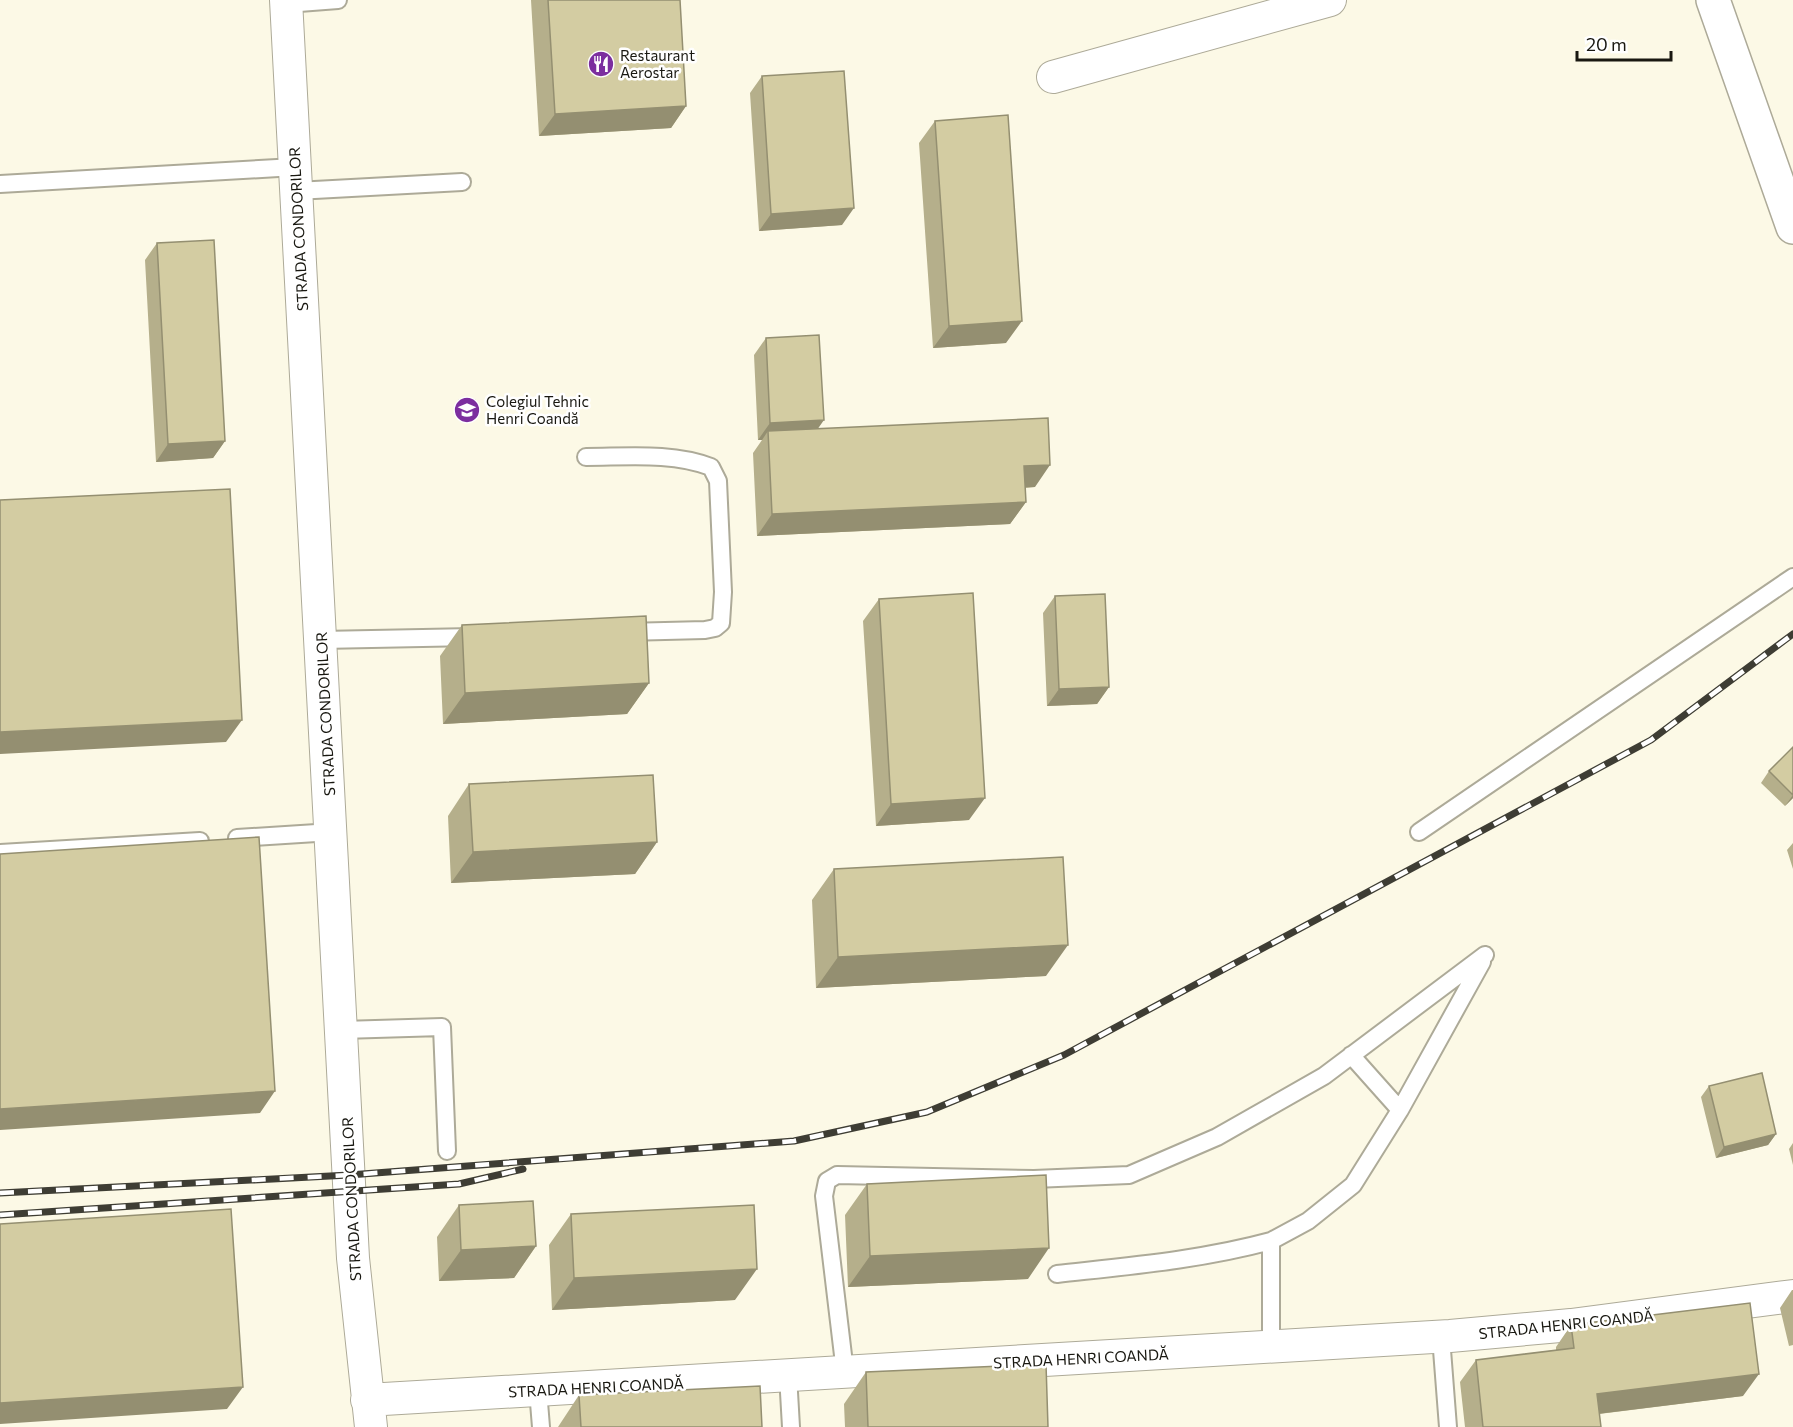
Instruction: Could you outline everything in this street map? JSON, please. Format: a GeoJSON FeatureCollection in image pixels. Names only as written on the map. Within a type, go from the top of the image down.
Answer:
{"type":"FeatureCollection","features":[{"type":"Feature","properties":{"kind":"street"},"geometry":{"type":"LineString","coordinates":[[1053,77],[1330,0]]}},
{"type":"Feature","properties":{"kind":"street"},"geometry":{"type":"LineString","coordinates":[[1713,0],[1793,227]]}},
{"type":"Feature","properties":{"kind":"street","name":"STRADA CONDORILOR"},"geometry":{"type":"LineString","coordinates":[[286,2],[353,1258],[369,1414]]}},
{"type":"Feature","properties":{"kind":"street","name":"STRADA HENRI COANDĂ"},"geometry":{"type":"LineString","coordinates":[[369,1414],[538,1390],[1441,1337],[1571,1325],[1793,1296]]}},
{"type":"Feature","properties":{"kind":"lane"},"geometry":{"type":"LineString","coordinates":[[286,2],[338,0]]}},
{"type":"Feature","properties":{"kind":"lane"},"geometry":{"type":"LineString","coordinates":[[0,184],[296,179],[462,182]]}},
{"type":"Feature","properties":{"kind":"lane"},"geometry":{"type":"LineString","coordinates":[[586,457],[679,458],[711,466],[718,481],[723,592],[721,623],[716,628],[705,630],[611,632]]}},
{"type":"Feature","properties":{"kind":"lane"},"geometry":{"type":"LineString","coordinates":[[1419,832],[1793,577]]}},
{"type":"Feature","properties":{"kind":"lane"},"geometry":{"type":"LineString","coordinates":[[321,640],[495,636]]}},
{"type":"Feature","properties":{"kind":"lane"},"geometry":{"type":"LineString","coordinates":[[0,853],[332,832]]}},
{"type":"Feature","properties":{"kind":"lane"},"geometry":{"type":"LineString","coordinates":[[845,1372],[824,1196],[827,1181],[837,1175],[1034,1179],[1129,1175],[1217,1137],[1324,1076],[1485,956],[1400,1110],[1353,1185],[1308,1221],[1271,1241],[1238,1250],[1173,1261],[1057,1274]]}},
{"type":"Feature","properties":{"kind":"lane"},"geometry":{"type":"LineString","coordinates":[[342,1030],[442,1027],[447,1151]]}},
{"type":"Feature","properties":{"kind":"lane"},"geometry":{"type":"LineString","coordinates":[[1351,1055],[1400,1110]]}},
{"type":"Feature","properties":{"kind":"lane"},"geometry":{"type":"LineString","coordinates":[[1271,1241],[1271,1347]]}},
{"type":"Feature","properties":{"kind":"lane"},"geometry":{"type":"LineString","coordinates":[[1441,1337],[1448,1427]]}},
{"type":"Feature","properties":{"kind":"lane"},"geometry":{"type":"LineString","coordinates":[[788,1376],[791,1427]]}},
{"type":"Feature","properties":{"kind":"lane"},"geometry":{"type":"LineString","coordinates":[[538,1390],[541,1427]]}},
{"type":"Feature","properties":{"kind":"building","name":"Restaurant Aerostar"},"geometry":{"type":"Polygon","coordinates":[[[548,0],[680,0],[686,106],[555,114],[548,0]]]}},
{"type":"Feature","properties":{"kind":"building"},"geometry":{"type":"Polygon","coordinates":[[[844,71],[854,208],[771,214],[762,76],[844,71]]]}},
{"type":"Feature","properties":{"kind":"building"},"geometry":{"type":"Polygon","coordinates":[[[1008,115],[1022,321],[949,326],[935,121],[1008,115]]]}},
{"type":"Feature","properties":{"kind":"building"},"geometry":{"type":"Polygon","coordinates":[[[214,240],[225,441],[168,444],[157,243],[214,240]]]}},
{"type":"Feature","properties":{"kind":"building"},"geometry":{"type":"Polygon","coordinates":[[[819,335],[824,420],[770,423],[766,338],[819,335]]]}},
{"type":"Feature","properties":{"kind":"building"},"geometry":{"type":"Polygon","coordinates":[[[1048,418],[1050,465],[1024,466],[1026,502],[772,514],[768,431],[1048,418]]]}},
{"type":"Feature","properties":{"kind":"building"},"geometry":{"type":"Polygon","coordinates":[[[230,489],[242,720],[0,732],[0,500],[230,489]]]}},
{"type":"Feature","properties":{"kind":"building"},"geometry":{"type":"Polygon","coordinates":[[[973,593],[985,798],[891,804],[879,599],[973,593]]]}},
{"type":"Feature","properties":{"kind":"building"},"geometry":{"type":"Polygon","coordinates":[[[1105,594],[1109,687],[1059,689],[1055,596],[1105,594]]]}},
{"type":"Feature","properties":{"kind":"building"},"geometry":{"type":"Polygon","coordinates":[[[646,616],[649,683],[465,693],[462,625],[646,616]]]}},
{"type":"Feature","properties":{"kind":"building"},"geometry":{"type":"Polygon","coordinates":[[[1793,747],[1793,795],[1769,771],[1793,747]]]}},
{"type":"Feature","properties":{"kind":"building"},"geometry":{"type":"Polygon","coordinates":[[[653,775],[657,842],[473,852],[469,784],[653,775]]]}},
{"type":"Feature","properties":{"kind":"building"},"geometry":{"type":"Polygon","coordinates":[[[259,837],[275,1091],[0,1109],[0,854],[259,837]]]}},
{"type":"Feature","properties":{"kind":"building"},"geometry":{"type":"Polygon","coordinates":[[[1063,857],[1068,945],[838,957],[834,869],[1063,857]]]}},
{"type":"Feature","properties":{"kind":"building"},"geometry":{"type":"Polygon","coordinates":[[[1762,1073],[1776,1134],[1724,1147],[1709,1086],[1762,1073]]]}},
{"type":"Feature","properties":{"kind":"building"},"geometry":{"type":"Polygon","coordinates":[[[1046,1175],[1049,1248],[870,1256],[867,1184],[1046,1175]]]}},
{"type":"Feature","properties":{"kind":"building"},"geometry":{"type":"Polygon","coordinates":[[[533,1201],[536,1246],[461,1250],[459,1205],[533,1201]]]}},
{"type":"Feature","properties":{"kind":"building"},"geometry":{"type":"Polygon","coordinates":[[[754,1205],[757,1269],[574,1278],[571,1214],[754,1205]]]}},
{"type":"Feature","properties":{"kind":"building"},"geometry":{"type":"Polygon","coordinates":[[[231,1209],[243,1387],[0,1403],[0,1224],[231,1209]]]}},
{"type":"Feature","properties":{"kind":"building"},"geometry":{"type":"Polygon","coordinates":[[[1750,1303],[1759,1374],[1597,1394],[1601,1427],[1483,1427],[1476,1360],[1574,1348],[1571,1325],[1750,1303]]]}},
{"type":"Feature","properties":{"kind":"building"},"geometry":{"type":"Polygon","coordinates":[[[1046,1364],[1048,1427],[868,1427],[866,1372],[1046,1364]]]}},
{"type":"Feature","properties":{"kind":"building"},"geometry":{"type":"Polygon","coordinates":[[[760,1386],[762,1427],[581,1427],[579,1395],[760,1386]]]}},
{"type":"Feature","properties":{"kind":"railway"},"geometry":{"type":"LineString","coordinates":[[0,1193],[349,1175],[794,1141],[927,1112],[1064,1055],[1651,740],[1793,634]]}},
{"type":"Feature","properties":{"kind":"railway"},"geometry":{"type":"LineString","coordinates":[[0,1215],[459,1184],[523,1169]]}},
{"type":"Feature","properties":{"kind":"place","name":"Restaurant Aerostar"},"geometry":{"type":"Point","coordinates":[601,64]}},
{"type":"Feature","properties":{"kind":"place","name":"Colegiul Tehnic Henri Coandă"},"geometry":{"type":"Point","coordinates":[467,410]}}]}
